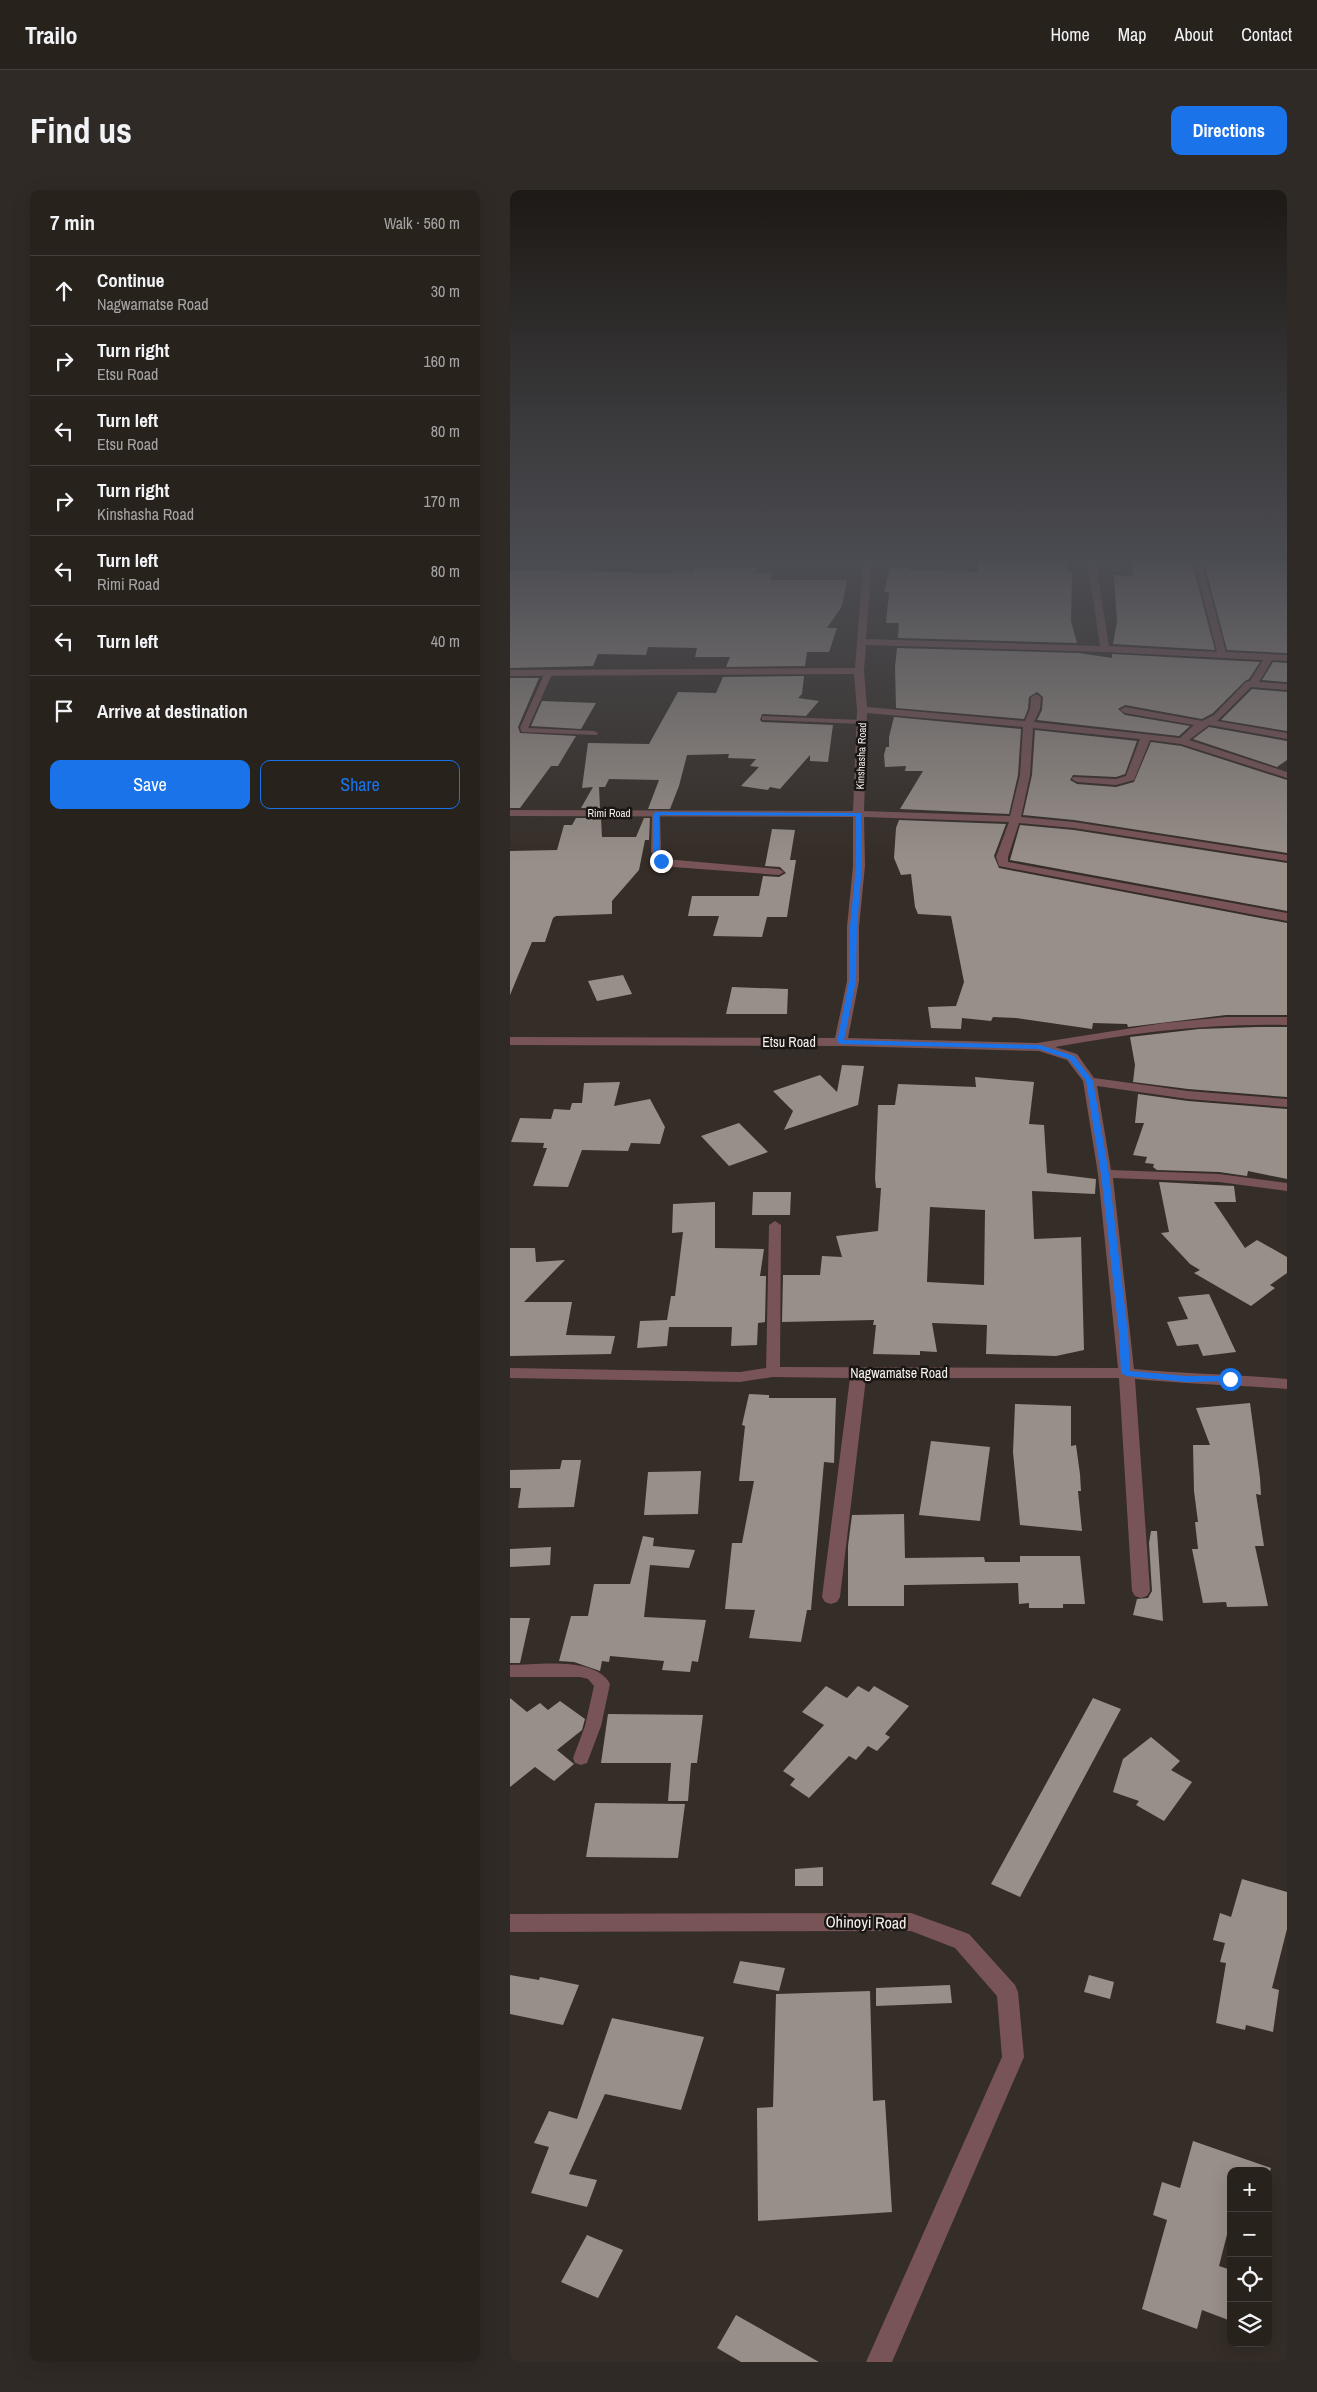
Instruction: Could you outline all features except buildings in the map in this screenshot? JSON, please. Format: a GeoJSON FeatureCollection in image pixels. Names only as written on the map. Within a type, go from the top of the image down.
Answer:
{"type":"FeatureCollection","features":[{"type":"Feature","properties":{"kind":"street","name":"Kinshasha Road"},"geometry":{"type":"LineString","coordinates":[[841,1042],[853,981],[853,927],[859,866],[862,722],[859,672],[860,660]]}},
{"type":"Feature","properties":{"kind":"street"},"geometry":{"type":"LineString","coordinates":[[1254,684],[1267,660]]}},
{"type":"Feature","properties":{"kind":"street"},"geometry":{"type":"LineString","coordinates":[[510,673],[859,672]]}},
{"type":"Feature","properties":{"kind":"street"},"geometry":{"type":"LineString","coordinates":[[1182,742],[1206,723],[1217,717],[1249,684],[1287,687]]}},
{"type":"Feature","properties":{"kind":"street"},"geometry":{"type":"LineString","coordinates":[[1036,696],[1035,709],[1028,724],[1025,775],[1015,820],[1002,857],[1003,864],[1287,917]]}},
{"type":"Feature","properties":{"kind":"street"},"geometry":{"type":"LineString","coordinates":[[862,710],[1028,724],[1182,742],[1287,775]]}},
{"type":"Feature","properties":{"kind":"street"},"geometry":{"type":"LineString","coordinates":[[1125,710],[1287,736]]}},
{"type":"Feature","properties":{"kind":"street"},"geometry":{"type":"LineString","coordinates":[[1077,779],[1116,782],[1130,778],[1146,737]]}},
{"type":"Feature","properties":{"kind":"street","name":"Rimi Road"},"geometry":{"type":"LineString","coordinates":[[510,813],[859,814],[1015,820],[1074,825],[1287,858]]}},
{"type":"Feature","properties":{"kind":"street"},"geometry":{"type":"LineString","coordinates":[[1040,1047],[1112,1033],[1250,1019],[1287,1020]]}},
{"type":"Feature","properties":{"kind":"street","name":"Etsu Road"},"geometry":{"type":"LineString","coordinates":[[510,1041],[841,1042],[1040,1047],[1072,1057],[1090,1081],[1105,1174],[1124,1333],[1140,1591]]}},
{"type":"Feature","properties":{"kind":"street"},"geometry":{"type":"LineString","coordinates":[[1090,1081],[1188,1095],[1287,1103]]}},
{"type":"Feature","properties":{"kind":"street"},"geometry":{"type":"LineString","coordinates":[[1105,1174],[1204,1177],[1260,1182],[1287,1187]]}},
{"type":"Feature","properties":{"kind":"street","name":"Nagwamatse Road"},"geometry":{"type":"LineString","coordinates":[[510,1373],[740,1377],[773,1372],[1126,1373],[1186,1379],[1230,1379],[1287,1384]]}},
{"type":"Feature","properties":{"kind":"street"},"geometry":{"type":"LineString","coordinates":[[831,1598],[859,1372]]}},
{"type":"Feature","properties":{"kind":"street","name":"Ohinoyi Road"},"geometry":{"type":"LineString","coordinates":[[510,1923],[911,1922],[962,1942],[1007,1992],[1013,2057],[879,2362]]}},
{"type":"Feature","properties":{"kind":"lane"},"geometry":{"type":"LineString","coordinates":[[548,672],[524,728],[525,730],[594,733]]}},
{"type":"Feature","properties":{"kind":"lane"},"geometry":{"type":"LineString","coordinates":[[765,718],[862,722]]}},
{"type":"Feature","properties":{"kind":"lane"},"geometry":{"type":"LineString","coordinates":[[656,814],[656,852],[661,861],[673,864],[779,872]]}},
{"type":"Feature","properties":{"kind":"lane"},"geometry":{"type":"LineString","coordinates":[[773,1372],[775,1225]]}},
{"type":"Feature","properties":{"kind":"lane"},"geometry":{"type":"LineString","coordinates":[[510,1671],[580,1671],[593,1675],[602,1684],[594,1726],[581,1758]]}},
{"type":"Feature","properties":{"kind":"route"},"geometry":{"type":"LineString","coordinates":[[661,861],[656,852],[656,814],[859,814],[859,866],[853,927],[853,981],[841,1042],[1040,1047],[1072,1057],[1090,1081],[1105,1174],[1124,1333],[1126,1373],[1186,1379],[1230,1379]]}}]}
